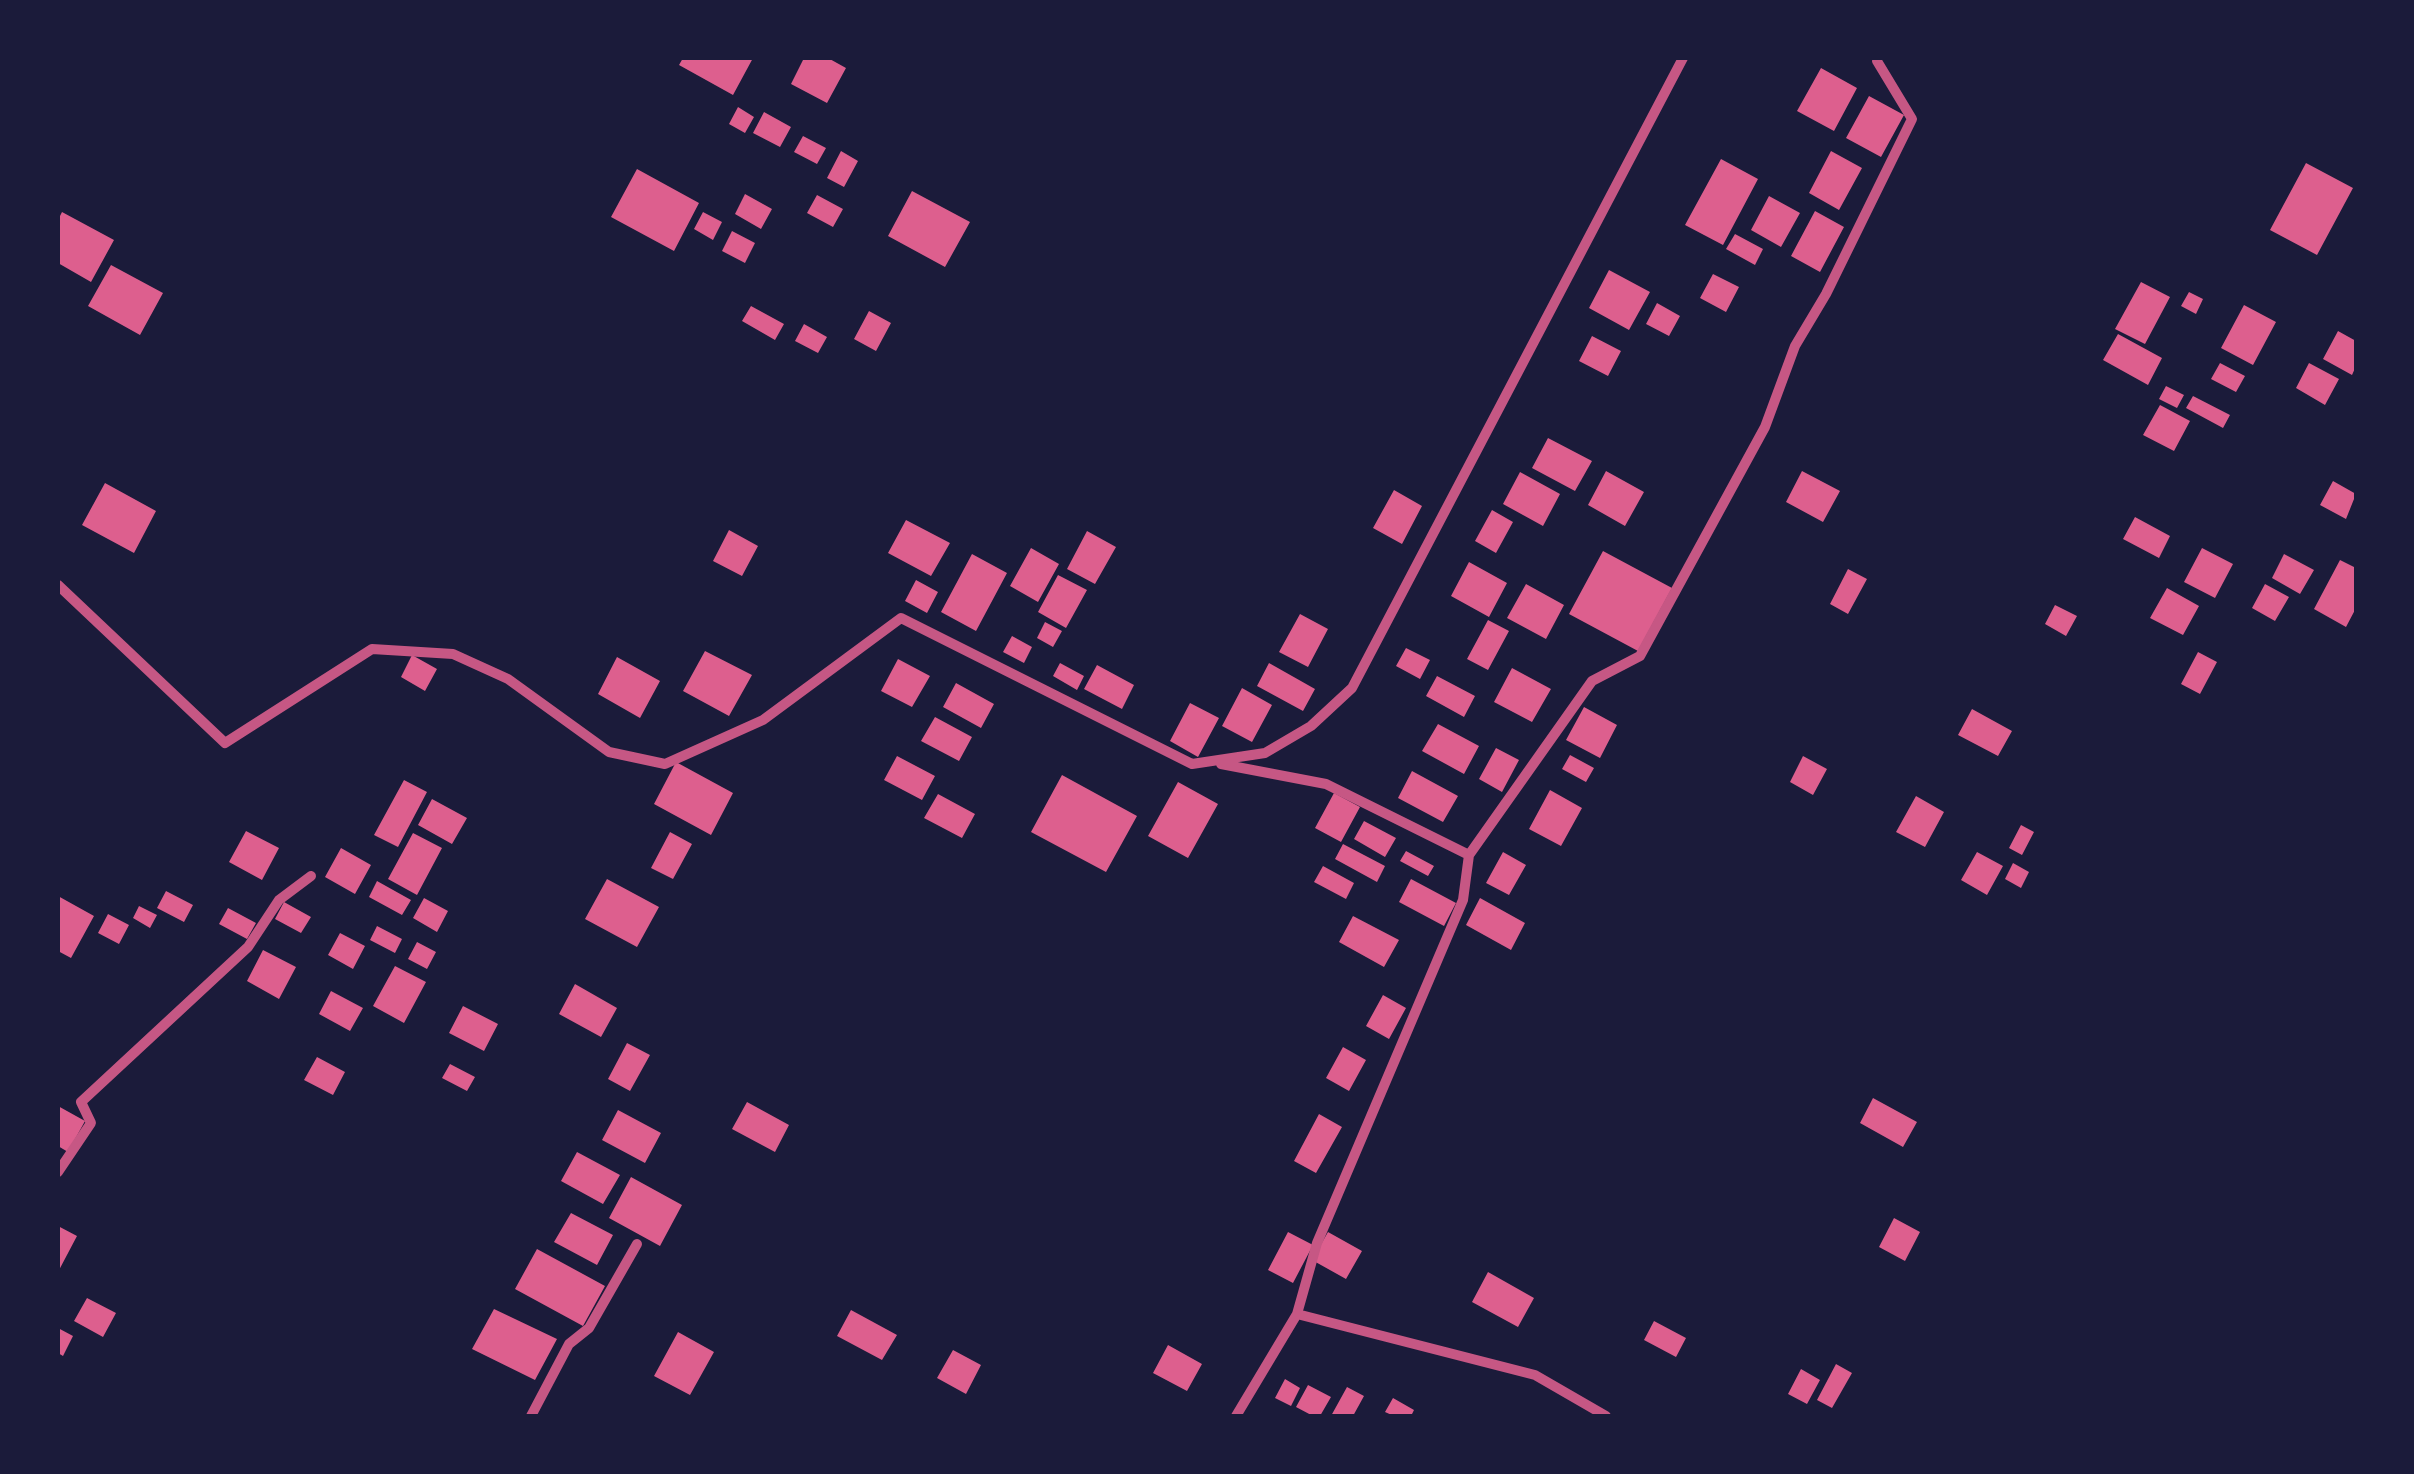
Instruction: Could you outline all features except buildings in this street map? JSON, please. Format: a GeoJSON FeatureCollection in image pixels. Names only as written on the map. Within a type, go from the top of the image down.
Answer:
{"type":"FeatureCollection","features":[{"type":"Feature","properties":{"kind":"street"},"geometry":{"type":"LineString","coordinates":[[58,585],[226,743],[372,649],[453,654],[508,679],[609,752],[664,764],[763,720],[901,618],[1192,764],[1265,753],[1311,726],[1352,688],[1683,58]]}},
{"type":"Feature","properties":{"kind":"street"},"geometry":{"type":"LineString","coordinates":[[1236,1416],[1297,1314],[1317,1243],[1463,900],[1469,855],[1592,681],[1640,656],[1765,427],[1794,346],[1826,294],[1912,119],[1876,59]]}},
{"type":"Feature","properties":{"kind":"street"},"geometry":{"type":"LineString","coordinates":[[1215,763],[1326,784],[1469,855]]}},
{"type":"Feature","properties":{"kind":"street"},"geometry":{"type":"LineString","coordinates":[[58,1172],[92,1123],[81,1102],[248,947],[280,900],[311,876]]}},
{"type":"Feature","properties":{"kind":"street"},"geometry":{"type":"LineString","coordinates":[[531,1416],[570,1344],[589,1328],[637,1244]]}},
{"type":"Feature","properties":{"kind":"street"},"geometry":{"type":"LineString","coordinates":[[1297,1314],[1534,1376],[1606,1416]]}}]}
